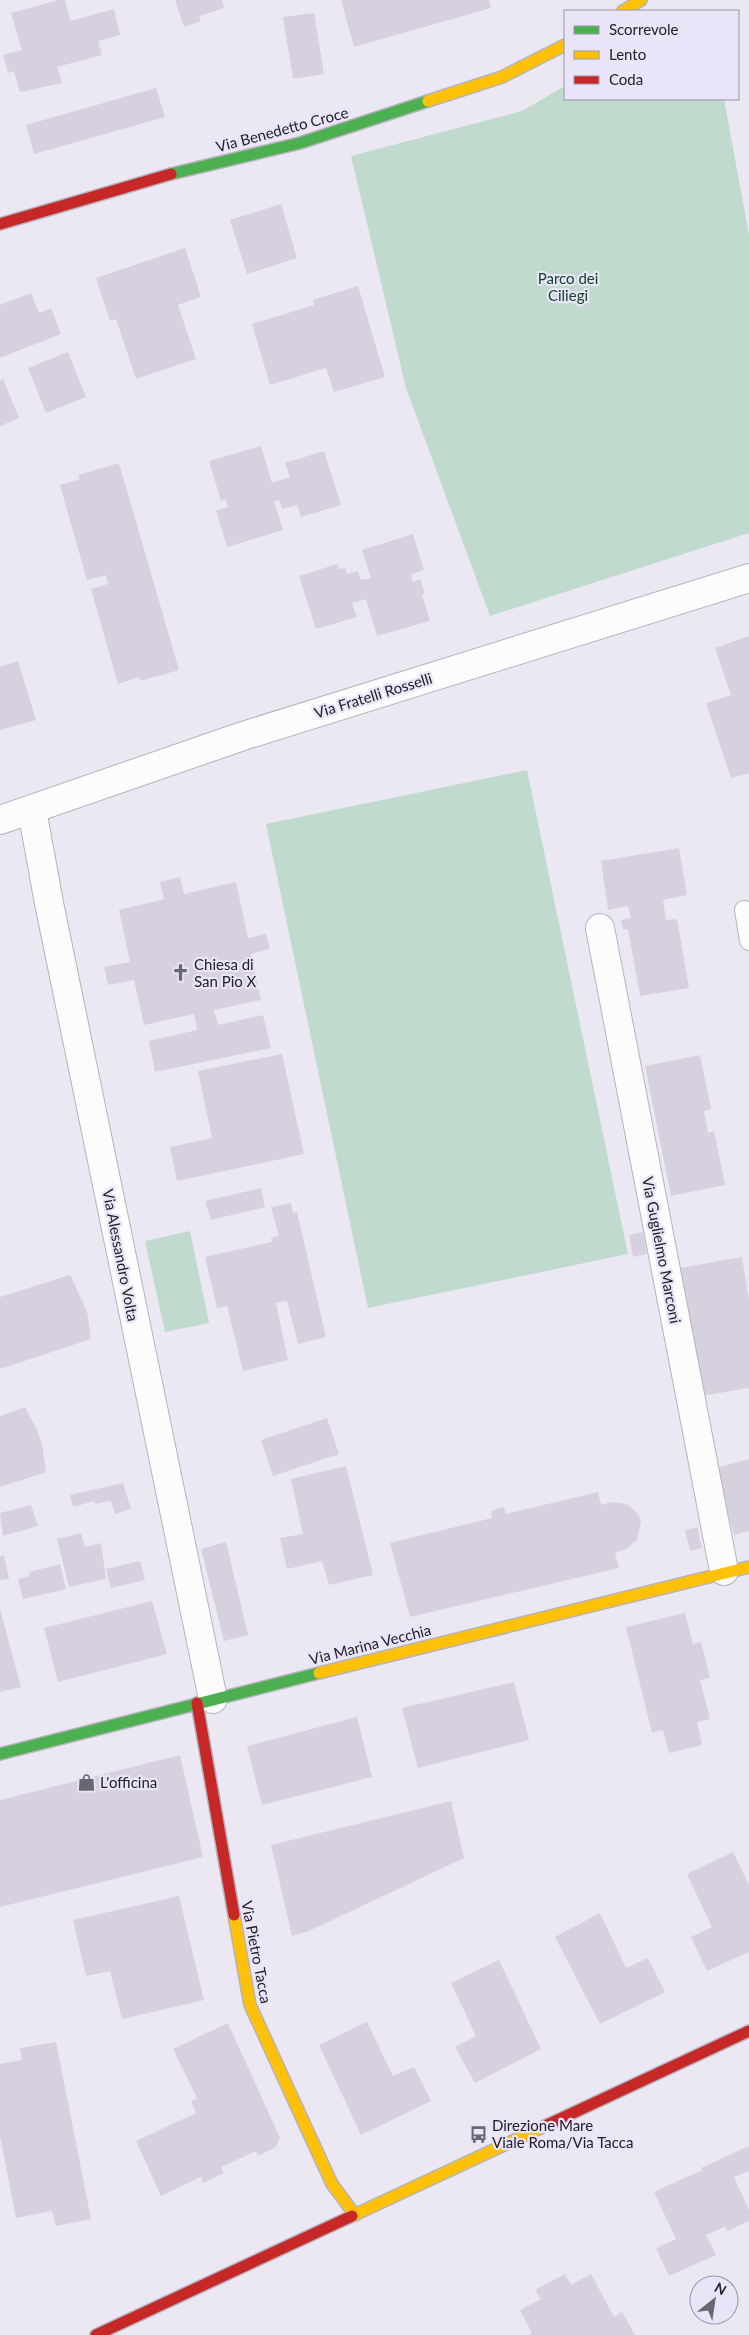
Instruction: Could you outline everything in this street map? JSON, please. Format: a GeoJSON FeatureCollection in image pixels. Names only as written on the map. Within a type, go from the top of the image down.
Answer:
{"type":"FeatureCollection","features":[{"type":"Feature","properties":{"kind":"main road"},"geometry":{"type":"LineString","coordinates":[[625,10],[642,0]]}},
{"type":"Feature","properties":{"kind":"main road","name":"Via Benedetto Croce"},"geometry":{"type":"LineString","coordinates":[[0,224],[182,171],[300,143],[502,77],[564,46]]}},
{"type":"Feature","properties":{"kind":"main road","name":"Via Marina Vecchia"},"geometry":{"type":"LineString","coordinates":[[0,1754],[737,1569]]}},
{"type":"Feature","properties":{"kind":"main road","name":"Via Pietro Tacca"},"geometry":{"type":"LineString","coordinates":[[205,1701],[250,2005],[332,2184],[355,2215]]}},
{"type":"Feature","properties":{"kind":"main road"},"geometry":{"type":"LineString","coordinates":[[96,2335],[749,2031]]}},
{"type":"Feature","properties":{"kind":"street","name":"Via Fratelli Rosselli"},"geometry":{"type":"LineString","coordinates":[[0,820],[243,736],[749,578]]}},
{"type":"Feature","properties":{"kind":"street","name":"Via Alessandro Volta"},"geometry":{"type":"LineString","coordinates":[[32,810],[205,1701]]}},
{"type":"Feature","properties":{"kind":"street","name":"Via Guglielmo Marconi"},"geometry":{"type":"LineString","coordinates":[[600,928],[737,1569]]}},
{"type":"Feature","properties":{"kind":"lane"},"geometry":{"type":"LineString","coordinates":[[744,910],[749,941]]}},
{"type":"Feature","properties":{"kind":"green space","name":"Parco dei Ciliegi"},"geometry":{"type":"Polygon","coordinates":[[[564,87],[564,100],[724,100],[749,235],[749,533],[490,616],[406,388],[351,156],[522,111],[564,87]]]}},
{"type":"Feature","properties":{"kind":"green space"},"geometry":{"type":"Polygon","coordinates":[[[527,770],[628,1254],[368,1308],[266,824],[527,770]]]}},
{"type":"Feature","properties":{"kind":"green space"},"geometry":{"type":"Polygon","coordinates":[[[190,1231],[209,1323],[165,1332],[145,1241],[190,1231]]]}},
{"type":"Feature","properties":{"kind":"building"},"geometry":{"type":"Polygon","coordinates":[[[65,0],[70,21],[114,9],[120,35],[98,41],[102,55],[57,67],[62,83],[20,92],[14,71],[8,73],[3,55],[22,50],[11,13],[65,0]]]}},
{"type":"Feature","properties":{"kind":"building"},"geometry":{"type":"Polygon","coordinates":[[[175,0],[222,0],[224,8],[199,16],[201,21],[184,27],[175,0]]]}},
{"type":"Feature","properties":{"kind":"building"},"geometry":{"type":"Polygon","coordinates":[[[341,0],[489,0],[491,8],[354,47],[341,0]]]}},
{"type":"Feature","properties":{"kind":"building"},"geometry":{"type":"Polygon","coordinates":[[[314,13],[324,74],[293,79],[283,17],[314,13]]]}},
{"type":"Feature","properties":{"kind":"building"},"geometry":{"type":"Polygon","coordinates":[[[156,88],[165,117],[34,154],[26,125],[156,88]]]}},
{"type":"Feature","properties":{"kind":"building"},"geometry":{"type":"Polygon","coordinates":[[[281,204],[297,258],[247,274],[230,220],[281,204]]]}},
{"type":"Feature","properties":{"kind":"building"},"geometry":{"type":"Polygon","coordinates":[[[185,248],[201,297],[178,305],[196,359],[136,379],[116,319],[110,321],[96,278],[185,248]]]}},
{"type":"Feature","properties":{"kind":"building"},"geometry":{"type":"Polygon","coordinates":[[[358,286],[385,377],[334,392],[326,368],[270,385],[252,324],[314,305],[313,300],[358,286]]]}},
{"type":"Feature","properties":{"kind":"building"},"geometry":{"type":"Polygon","coordinates":[[[31,293],[39,313],[51,308],[61,334],[0,358],[0,305],[31,293]]]}},
{"type":"Feature","properties":{"kind":"building"},"geometry":{"type":"Polygon","coordinates":[[[68,352],[86,397],[46,413],[28,368],[68,352]]]}},
{"type":"Feature","properties":{"kind":"building"},"geometry":{"type":"Polygon","coordinates":[[[3,379],[19,418],[0,426],[0,381],[3,379]]]}},
{"type":"Feature","properties":{"kind":"building"},"geometry":{"type":"Polygon","coordinates":[[[261,446],[272,483],[290,477],[285,463],[324,451],[341,505],[301,517],[297,505],[282,509],[279,500],[274,501],[283,530],[227,547],[216,510],[228,507],[226,499],[221,501],[209,461],[261,446]]]}},
{"type":"Feature","properties":{"kind":"building"},"geometry":{"type":"Polygon","coordinates":[[[119,463],[179,670],[140,681],[139,677],[118,684],[91,589],[108,584],[106,575],[87,580],[60,485],[80,479],[78,475],[119,463]]]}},
{"type":"Feature","properties":{"kind":"building"},"geometry":{"type":"Polygon","coordinates":[[[413,534],[424,570],[411,574],[413,582],[420,579],[425,594],[422,595],[430,621],[377,636],[366,599],[352,603],[357,617],[316,629],[299,576],[337,564],[339,569],[345,568],[347,574],[358,571],[361,580],[371,578],[362,550],[413,534]]]}},
{"type":"Feature","properties":{"kind":"building"},"geometry":{"type":"Polygon","coordinates":[[[749,636],[749,773],[731,778],[706,703],[731,695],[715,648],[749,636]]]}},
{"type":"Feature","properties":{"kind":"building"},"geometry":{"type":"Polygon","coordinates":[[[18,661],[36,720],[0,730],[0,667],[18,661]]]}},
{"type":"Feature","properties":{"kind":"building"},"geometry":{"type":"Polygon","coordinates":[[[679,848],[687,895],[663,900],[666,920],[677,919],[689,988],[640,996],[628,929],[623,929],[621,920],[631,918],[628,906],[608,910],[601,861],[679,848]]]}},
{"type":"Feature","properties":{"kind":"building","name":"Chiesa di San Pio X"},"geometry":{"type":"Polygon","coordinates":[[[180,877],[184,894],[236,882],[248,938],[266,934],[270,949],[251,954],[261,1000],[214,1010],[218,1025],[263,1015],[271,1048],[155,1072],[149,1041],[197,1030],[194,1014],[144,1025],[134,980],[108,985],[104,967],[130,962],[119,910],[164,899],[160,882],[180,877]]]}},
{"type":"Feature","properties":{"kind":"building"},"geometry":{"type":"Polygon","coordinates":[[[282,1054],[304,1154],[177,1181],[170,1147],[212,1138],[198,1071],[282,1054]]]}},
{"type":"Feature","properties":{"kind":"building"},"geometry":{"type":"Polygon","coordinates":[[[700,1055],[711,1109],[704,1111],[708,1133],[714,1131],[725,1185],[671,1196],[645,1066],[700,1055]]]}},
{"type":"Feature","properties":{"kind":"building"},"geometry":{"type":"Polygon","coordinates":[[[261,1188],[265,1207],[211,1220],[205,1201],[261,1188]]]}},
{"type":"Feature","properties":{"kind":"building"},"geometry":{"type":"Polygon","coordinates":[[[291,1203],[293,1213],[297,1212],[326,1337],[298,1344],[287,1301],[276,1303],[288,1360],[243,1371],[227,1306],[217,1308],[205,1257],[272,1242],[271,1238],[279,1236],[271,1207],[291,1203]]]}},
{"type":"Feature","properties":{"kind":"building"},"geometry":{"type":"Polygon","coordinates":[[[643,1232],[647,1254],[633,1257],[629,1235],[643,1232]]]}},
{"type":"Feature","properties":{"kind":"building"},"geometry":{"type":"Polygon","coordinates":[[[742,1257],[749,1300],[749,1388],[702,1396],[680,1268],[742,1257]]]}},
{"type":"Feature","properties":{"kind":"building"},"geometry":{"type":"Polygon","coordinates":[[[70,1275],[87,1311],[91,1339],[0,1369],[0,1297],[70,1275]]]}},
{"type":"Feature","properties":{"kind":"building"},"geometry":{"type":"Polygon","coordinates":[[[25,1407],[42,1444],[46,1472],[0,1487],[0,1416],[25,1407]]]}},
{"type":"Feature","properties":{"kind":"building"},"geometry":{"type":"Polygon","coordinates":[[[327,1418],[339,1454],[273,1476],[261,1440],[327,1418]]]}},
{"type":"Feature","properties":{"kind":"building"},"geometry":{"type":"Polygon","coordinates":[[[749,1459],[749,1531],[734,1535],[716,1468],[749,1459]]]}},
{"type":"Feature","properties":{"kind":"building"},"geometry":{"type":"Polygon","coordinates":[[[346,1466],[373,1575],[329,1585],[322,1561],[287,1569],[280,1538],[303,1534],[291,1479],[346,1466]]]}},
{"type":"Feature","properties":{"kind":"building"},"geometry":{"type":"Polygon","coordinates":[[[123,1483],[131,1509],[115,1514],[111,1501],[95,1504],[94,1501],[73,1507],[70,1495],[123,1483]]]}},
{"type":"Feature","properties":{"kind":"building"},"geometry":{"type":"Polygon","coordinates":[[[598,1492],[601,1505],[611,1502],[627,1504],[638,1514],[641,1522],[637,1540],[626,1549],[615,1553],[619,1568],[410,1617],[390,1543],[492,1518],[491,1511],[504,1507],[506,1514],[598,1492]]]}},
{"type":"Feature","properties":{"kind":"building"},"geometry":{"type":"Polygon","coordinates":[[[31,1505],[38,1526],[3,1536],[0,1513],[31,1505]]]}},
{"type":"Feature","properties":{"kind":"building"},"geometry":{"type":"Polygon","coordinates":[[[697,1527],[702,1548],[690,1551],[685,1530],[697,1527]]]}},
{"type":"Feature","properties":{"kind":"building"},"geometry":{"type":"Polygon","coordinates":[[[81,1533],[85,1547],[101,1543],[106,1579],[69,1587],[57,1539],[81,1533]]]}},
{"type":"Feature","properties":{"kind":"building"},"geometry":{"type":"Polygon","coordinates":[[[226,1542],[248,1635],[224,1641],[201,1549],[226,1542]]]}},
{"type":"Feature","properties":{"kind":"building"},"geometry":{"type":"Polygon","coordinates":[[[4,1555],[9,1579],[0,1580],[0,1556],[4,1555]]]}},
{"type":"Feature","properties":{"kind":"building"},"geometry":{"type":"Polygon","coordinates":[[[140,1561],[145,1580],[111,1588],[106,1569],[140,1561]]]}},
{"type":"Feature","properties":{"kind":"building"},"geometry":{"type":"Polygon","coordinates":[[[60,1564],[66,1589],[23,1599],[18,1579],[29,1576],[29,1572],[60,1564]]]}},
{"type":"Feature","properties":{"kind":"building"},"geometry":{"type":"Polygon","coordinates":[[[152,1601],[167,1654],[58,1682],[44,1628],[152,1601]]]}},
{"type":"Feature","properties":{"kind":"building"},"geometry":{"type":"Polygon","coordinates":[[[0,1609],[21,1687],[0,1692],[0,1609]]]}},
{"type":"Feature","properties":{"kind":"building"},"geometry":{"type":"Polygon","coordinates":[[[685,1613],[693,1644],[701,1642],[710,1678],[700,1680],[710,1719],[697,1722],[702,1745],[669,1753],[663,1730],[652,1733],[626,1627],[685,1613]]]}},
{"type":"Feature","properties":{"kind":"building"},"geometry":{"type":"Polygon","coordinates":[[[514,1682],[529,1740],[418,1768],[402,1708],[514,1682]]]}},
{"type":"Feature","properties":{"kind":"building"},"geometry":{"type":"Polygon","coordinates":[[[357,1717],[372,1777],[262,1805],[247,1746],[357,1717]]]}},
{"type":"Feature","properties":{"kind":"building"},"geometry":{"type":"Polygon","coordinates":[[[180,1755],[203,1857],[0,1907],[0,1800],[180,1755]]]}},
{"type":"Feature","properties":{"kind":"building"},"geometry":{"type":"Polygon","coordinates":[[[451,1801],[464,1858],[309,1931],[292,1936],[271,1845],[451,1801]]]}},
{"type":"Feature","properties":{"kind":"building"},"geometry":{"type":"Polygon","coordinates":[[[733,1852],[749,1885],[749,1952],[707,1971],[691,1937],[712,1927],[687,1874],[733,1852]]]}},
{"type":"Feature","properties":{"kind":"building"},"geometry":{"type":"Polygon","coordinates":[[[179,1896],[204,2000],[122,2019],[110,1971],[86,1976],[73,1920],[179,1896]]]}},
{"type":"Feature","properties":{"kind":"building"},"geometry":{"type":"Polygon","coordinates":[[[600,1913],[626,1968],[648,1958],[665,1992],[600,2024],[555,1937],[600,1913]]]}},
{"type":"Feature","properties":{"kind":"building"},"geometry":{"type":"Polygon","coordinates":[[[499,1960],[541,2049],[475,2083],[455,2047],[476,2036],[451,1983],[499,1960]]]}},
{"type":"Feature","properties":{"kind":"building"},"geometry":{"type":"Polygon","coordinates":[[[367,2022],[393,2076],[414,2067],[431,2101],[361,2135],[319,2045],[367,2022]]]}},
{"type":"Feature","properties":{"kind":"building"},"geometry":{"type":"Polygon","coordinates":[[[228,2023],[280,2138],[276,2147],[258,2156],[256,2151],[221,2167],[224,2173],[203,2183],[201,2177],[161,2196],[136,2141],[196,2113],[191,2101],[197,2098],[173,2049],[228,2023]]]}},
{"type":"Feature","properties":{"kind":"building"},"geometry":{"type":"Polygon","coordinates":[[[56,2042],[91,2219],[56,2226],[52,2211],[16,2218],[0,2136],[0,2064],[22,2060],[20,2048],[56,2042]]]}},
{"type":"Feature","properties":{"kind":"building"},"geometry":{"type":"Polygon","coordinates":[[[749,2146],[749,2171],[734,2177],[749,2210],[749,2221],[727,2231],[725,2227],[706,2235],[716,2255],[669,2276],[656,2248],[676,2239],[654,2192],[749,2146]]]}},
{"type":"Feature","properties":{"kind":"building"},"geometry":{"type":"Polygon","coordinates":[[[565,2274],[571,2285],[591,2274],[614,2317],[622,2312],[635,2335],[528,2335],[532,2333],[520,2310],[541,2299],[535,2290],[565,2274]]]}},
{"type":"Feature","properties":{"kind":"traffic: fast"},"geometry":{"type":"LineString","coordinates":[[171,174],[300,143],[428,101]]}},
{"type":"Feature","properties":{"kind":"traffic: fast"},"geometry":{"type":"LineString","coordinates":[[0,1754],[319,1673]]}},
{"type":"Feature","properties":{"kind":"traffic: slow"},"geometry":{"type":"LineString","coordinates":[[625,10],[641,0]]}},
{"type":"Feature","properties":{"kind":"traffic: slow"},"geometry":{"type":"LineString","coordinates":[[428,101],[502,77],[564,46]]}},
{"type":"Feature","properties":{"kind":"traffic: slow"},"geometry":{"type":"LineString","coordinates":[[319,1673],[749,1567]]}},
{"type":"Feature","properties":{"kind":"traffic: slow"},"geometry":{"type":"LineString","coordinates":[[234,1915],[250,2005],[332,2184],[355,2215]]}},
{"type":"Feature","properties":{"kind":"traffic: slow"},"geometry":{"type":"LineString","coordinates":[[352,2216],[547,2125]]}},
{"type":"Feature","properties":{"kind":"traffic: jam"},"geometry":{"type":"LineString","coordinates":[[0,224],[171,174]]}},
{"type":"Feature","properties":{"kind":"traffic: jam"},"geometry":{"type":"LineString","coordinates":[[197,1703],[234,1915]]}},
{"type":"Feature","properties":{"kind":"traffic: jam"},"geometry":{"type":"LineString","coordinates":[[547,2125],[749,2031]]}},
{"type":"Feature","properties":{"kind":"traffic: jam"},"geometry":{"type":"LineString","coordinates":[[96,2335],[352,2216]]}},
{"type":"Feature","properties":{"kind":"place","name":"Chiesa di San Pio X"},"geometry":{"type":"Point","coordinates":[180,973]}},
{"type":"Feature","properties":{"kind":"place","name":"L'officina"},"geometry":{"type":"Point","coordinates":[86,1782]}},
{"type":"Feature","properties":{"kind":"place","name":"Direzione Mare Viale Roma/Via Tacca"},"geometry":{"type":"Point","coordinates":[478,2134]}}]}
